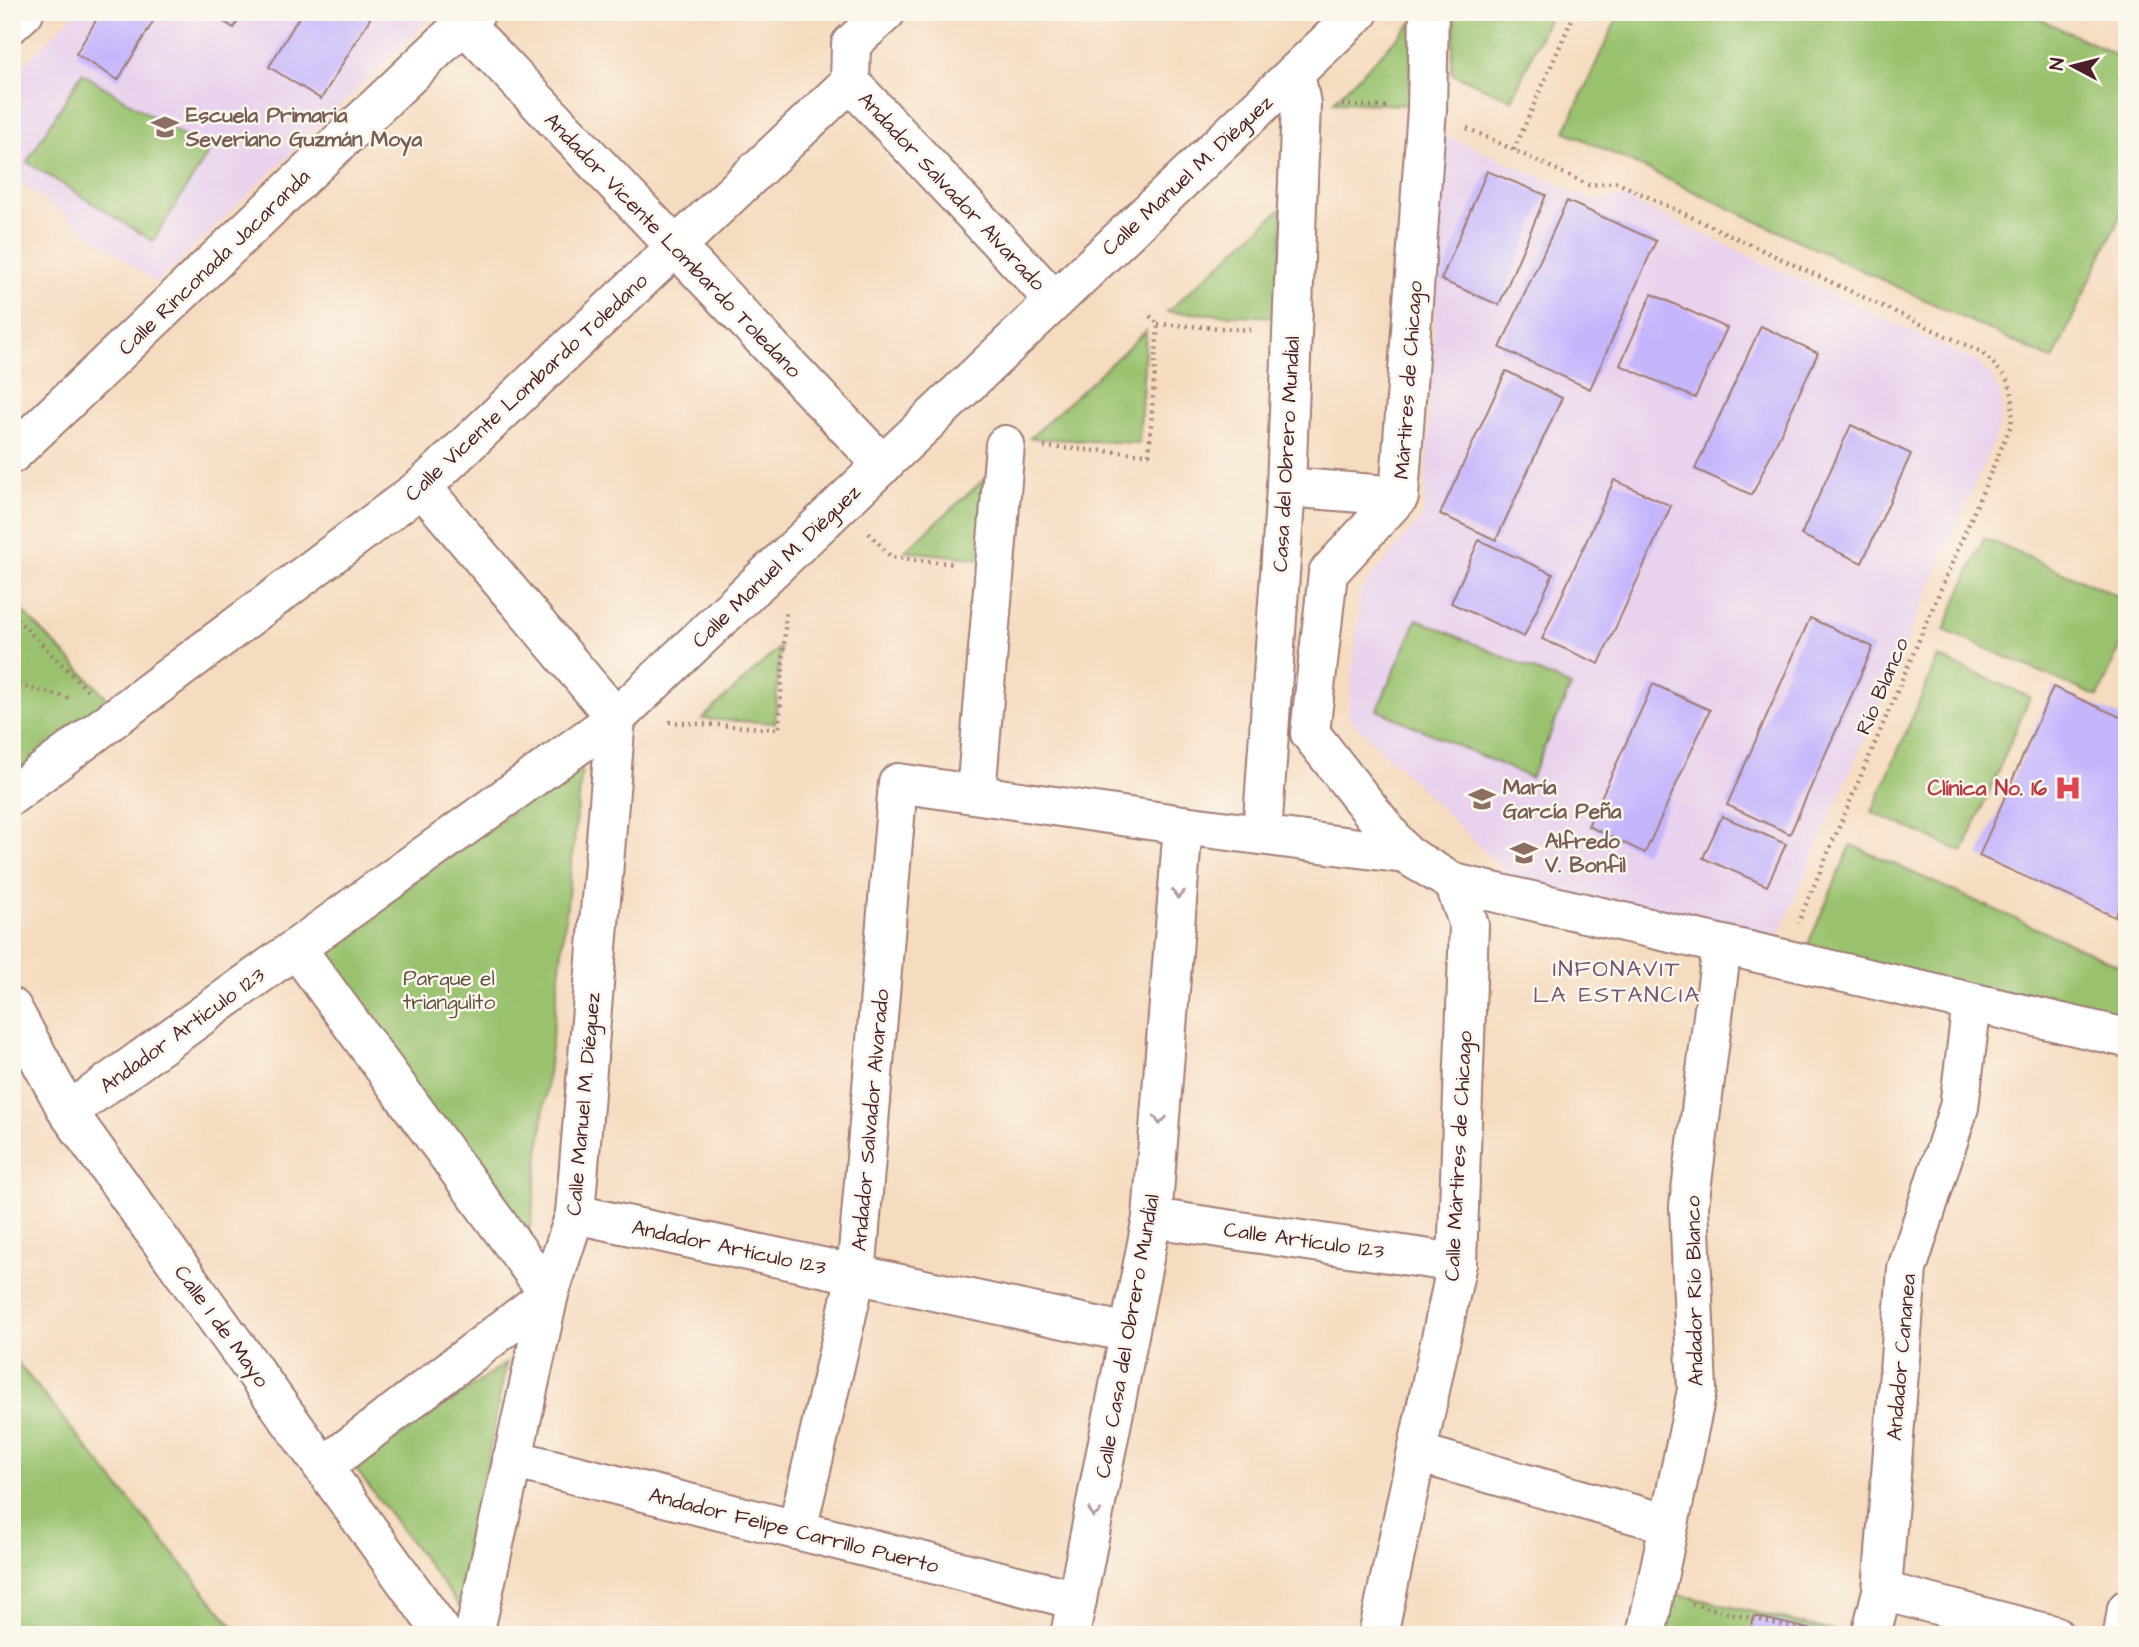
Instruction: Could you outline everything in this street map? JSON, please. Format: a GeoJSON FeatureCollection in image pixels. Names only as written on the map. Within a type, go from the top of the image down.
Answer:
{"type":"FeatureCollection","features":[{"type":"Feature","properties":{"kind":"street"},"geometry":{"type":"LineString","coordinates":[[12,23],[24,12]]}},
{"type":"Feature","properties":{"kind":"street"},"geometry":{"type":"LineString","coordinates":[[850,82],[851,44],[886,12]]}},
{"type":"Feature","properties":{"kind":"street","name":"Calle Manuel M. Diéguez"},"geometry":{"type":"LineString","coordinates":[[474,1635],[549,1294],[575,1214],[616,718],[1055,301],[1298,88],[1359,12]]}},
{"type":"Feature","properties":{"kind":"street","name":"Mártires de Chicago"},"geometry":{"type":"LineString","coordinates":[[1405,854],[1310,733],[1328,573],[1399,496],[1427,109],[1429,12]]}},
{"type":"Feature","properties":{"kind":"street","name":"Andador Vicente Lombardo Toledano"},"geometry":{"type":"LineString","coordinates":[[470,18],[675,247],[883,465]]}},
{"type":"Feature","properties":{"kind":"street","name":"Calle Rinconada Jacaranda"},"geometry":{"type":"LineString","coordinates":[[12,454],[470,18]]}},
{"type":"Feature","properties":{"kind":"street","name":"Calle Vicente Lombardo Toledano"},"geometry":{"type":"LineString","coordinates":[[12,794],[108,712],[422,488],[850,82]]}},
{"type":"Feature","properties":{"kind":"street","name":"Andador Salvador Alvarado"},"geometry":{"type":"LineString","coordinates":[[850,82],[1055,301]]}},
{"type":"Feature","properties":{"kind":"street","name":"Casa del Obrero Mundial"},"geometry":{"type":"LineString","coordinates":[[1262,834],[1286,487],[1298,88]]}},
{"type":"Feature","properties":{"kind":"street"},"geometry":{"type":"LineString","coordinates":[[976,794],[1005,445]]}},
{"type":"Feature","properties":{"kind":"street"},"geometry":{"type":"LineString","coordinates":[[1286,487],[1399,496]]}},
{"type":"Feature","properties":{"kind":"street"},"geometry":{"type":"LineString","coordinates":[[422,488],[616,718]]}},
{"type":"Feature","properties":{"kind":"street","name":"Andador Artículo 123"},"geometry":{"type":"LineString","coordinates":[[68,1112],[616,718]]}},
{"type":"Feature","properties":{"kind":"street","name":"Andador Salvador Alvarado"},"geometry":{"type":"LineString","coordinates":[[797,1530],[856,1275],[898,783],[1405,854],[1454,883],[2127,1038]]}},
{"type":"Feature","properties":{"kind":"street","name":"Calle Casa del Obrero Mundial"},"geometry":{"type":"LineString","coordinates":[[1073,1617],[1152,1218],[1184,825]]}},
{"type":"Feature","properties":{"kind":"street","name":"Calle Mártires de Chicago"},"geometry":{"type":"LineString","coordinates":[[1378,1635],[1457,1263],[1469,925],[1454,883]]}},
{"type":"Feature","properties":{"kind":"street","name":"Andador Río Blanco"},"geometry":{"type":"LineString","coordinates":[[1646,1635],[1698,1390],[1689,1206],[1722,945]]}},
{"type":"Feature","properties":{"kind":"street"},"geometry":{"type":"LineString","coordinates":[[296,948],[549,1294],[323,1467]]}},
{"type":"Feature","properties":{"kind":"street","name":"Andador Cananea"},"geometry":{"type":"LineString","coordinates":[[1871,1635],[1882,1591],[1907,1269],[1959,1107],[1972,1003]]}},
{"type":"Feature","properties":{"kind":"street","name":"Calle 1 de Mayo"},"geometry":{"type":"LineString","coordinates":[[12,1008],[68,1112],[444,1635]]}},
{"type":"Feature","properties":{"kind":"street","name":"Andador Artículo 123"},"geometry":{"type":"LineString","coordinates":[[575,1214],[1129,1333]]}},
{"type":"Feature","properties":{"kind":"street","name":"Calle Artículo 123"},"geometry":{"type":"LineString","coordinates":[[1152,1218],[1457,1263]]}},
{"type":"Feature","properties":{"kind":"street"},"geometry":{"type":"LineString","coordinates":[[1416,1453],[1669,1524]]}},
{"type":"Feature","properties":{"kind":"street","name":"Andador Felipe Carrillo Puerto"},"geometry":{"type":"LineString","coordinates":[[512,1459],[797,1530],[1073,1617]]}},
{"type":"Feature","properties":{"kind":"street"},"geometry":{"type":"LineString","coordinates":[[1882,1591],[2054,1635]]}},
{"type":"Feature","properties":{"kind":"street"},"geometry":{"type":"LineString","coordinates":[[2123,1635],[2127,1609]]}},
{"type":"Feature","properties":{"kind":"path"},"geometry":{"type":"LineString","coordinates":[[1298,88],[1427,109],[1514,150],[1575,12]]}},
{"type":"Feature","properties":{"kind":"path","name":"Río Blanco"},"geometry":{"type":"LineString","coordinates":[[1514,150],[1589,185],[1616,182],[1981,352],[2004,373],[2015,398],[2011,425],[1783,959]]}},
{"type":"Feature","properties":{"kind":"path"},"geometry":{"type":"LineString","coordinates":[[1149,315],[1158,324],[1292,333]]}},
{"type":"Feature","properties":{"kind":"path"},"geometry":{"type":"LineString","coordinates":[[1005,445],[1149,454],[1158,324]]}},
{"type":"Feature","properties":{"kind":"path"},"geometry":{"type":"LineString","coordinates":[[843,503],[891,557],[994,568]]}},
{"type":"Feature","properties":{"kind":"path"},"geometry":{"type":"LineString","coordinates":[[616,718],[779,729],[790,553]]}},
{"type":"Feature","properties":{"kind":"path"},"geometry":{"type":"LineString","coordinates":[[12,614],[108,712]]}},
{"type":"Feature","properties":{"kind":"path"},"geometry":{"type":"LineString","coordinates":[[12,684],[108,712]]}},
{"type":"Feature","properties":{"kind":"path"},"geometry":{"type":"LineString","coordinates":[[1654,1595],[1823,1635]]}},
{"type":"Feature","properties":{"kind":"shaded area","name":"Escuela Primaria Severiano Guzmán Moya"},"geometry":{"type":"Polygon","coordinates":[[[76,12],[437,12],[156,283],[12,176],[12,77],[76,12]]]}},
{"type":"Feature","properties":{"kind":"shaded area"},"geometry":{"type":"Polygon","coordinates":[[[1445,135],[1595,201],[1621,196],[1977,362],[1993,379],[2002,399],[1999,429],[1776,942],[1515,881],[1348,717],[1361,590],[1424,514],[1445,135]]]}},
{"type":"Feature","properties":{"kind":"green space"},"geometry":{"type":"Polygon","coordinates":[[[1456,12],[1551,12],[1512,100],[1451,73],[1456,12]]]}},
{"type":"Feature","properties":{"kind":"green space"},"geometry":{"type":"Polygon","coordinates":[[[1620,12],[2025,12],[2127,60],[2127,201],[2053,360],[1565,131],[1620,12]]]}},
{"type":"Feature","properties":{"kind":"green space"},"geometry":{"type":"Polygon","coordinates":[[[1413,22],[1409,105],[1333,102],[1413,22]]]}},
{"type":"Feature","properties":{"kind":"green space"},"geometry":{"type":"Polygon","coordinates":[[[82,73],[209,152],[153,241],[27,162],[82,73]]]}},
{"type":"Feature","properties":{"kind":"green space"},"geometry":{"type":"Polygon","coordinates":[[[1283,207],[1279,317],[1167,312],[1283,207]]]}},
{"type":"Feature","properties":{"kind":"green space"},"geometry":{"type":"Polygon","coordinates":[[[1146,331],[1139,443],[1030,438],[1146,331]]]}},
{"type":"Feature","properties":{"kind":"green space"},"geometry":{"type":"Polygon","coordinates":[[[991,473],[983,559],[905,551],[991,473]]]}},
{"type":"Feature","properties":{"kind":"green space"},"geometry":{"type":"Polygon","coordinates":[[[1984,538],[2127,600],[2127,631],[2098,697],[1944,630],[1984,538]]]}},
{"type":"Feature","properties":{"kind":"green space"},"geometry":{"type":"Polygon","coordinates":[[[12,600],[114,705],[12,777],[12,600]]]}},
{"type":"Feature","properties":{"kind":"green space"},"geometry":{"type":"Polygon","coordinates":[[[1417,619],[1571,686],[1531,778],[1377,710],[1417,619]]]}},
{"type":"Feature","properties":{"kind":"green space"},"geometry":{"type":"Polygon","coordinates":[[[780,647],[775,723],[702,719],[780,647]]]}},
{"type":"Feature","properties":{"kind":"green space"},"geometry":{"type":"Polygon","coordinates":[[[1938,657],[2030,697],[1963,852],[1872,812],[1938,657]]]}},
{"type":"Feature","properties":{"kind":"green space","name":"Parque el triangulito"},"geometry":{"type":"Polygon","coordinates":[[[583,761],[531,1225],[506,1255],[298,965],[583,761]]]}},
{"type":"Feature","properties":{"kind":"green space"},"geometry":{"type":"Polygon","coordinates":[[[1851,845],[2127,969],[2127,1024],[1806,949],[1851,845]]]}},
{"type":"Feature","properties":{"kind":"green space"},"geometry":{"type":"Polygon","coordinates":[[[12,1356],[240,1635],[12,1635],[12,1356]]]}},
{"type":"Feature","properties":{"kind":"green space"},"geometry":{"type":"Polygon","coordinates":[[[506,1363],[460,1607],[355,1468],[506,1363]]]}},
{"type":"Feature","properties":{"kind":"green space"},"geometry":{"type":"Polygon","coordinates":[[[1673,1593],[1849,1635],[1664,1635],[1673,1593]]]}},
{"type":"Feature","properties":{"kind":"building"},"geometry":{"type":"Polygon","coordinates":[[[101,12],[153,12],[157,15],[118,80],[76,54],[101,12]]]}},
{"type":"Feature","properties":{"kind":"building"},"geometry":{"type":"Polygon","coordinates":[[[208,12],[243,12],[234,28],[208,12]]]}},
{"type":"Feature","properties":{"kind":"building"},"geometry":{"type":"Polygon","coordinates":[[[302,12],[374,12],[321,99],[269,67],[302,12]]]}},
{"type":"Feature","properties":{"kind":"building"},"geometry":{"type":"Polygon","coordinates":[[[1487,171],[1546,195],[1499,305],[1441,280],[1487,171]]]}},
{"type":"Feature","properties":{"kind":"building"},"geometry":{"type":"Polygon","coordinates":[[[1567,201],[1656,241],[1590,389],[1500,348],[1567,201]]]}},
{"type":"Feature","properties":{"kind":"building"},"geometry":{"type":"Polygon","coordinates":[[[1652,294],[1727,328],[1695,398],[1620,365],[1652,294]]]}},
{"type":"Feature","properties":{"kind":"building"},"geometry":{"type":"Polygon","coordinates":[[[1761,326],[1818,353],[1752,495],[1695,469],[1761,326]]]}},
{"type":"Feature","properties":{"kind":"building"},"geometry":{"type":"Polygon","coordinates":[[[1506,371],[1562,398],[1496,540],[1440,514],[1506,371]]]}},
{"type":"Feature","properties":{"kind":"building"},"geometry":{"type":"Polygon","coordinates":[[[1851,425],[1911,454],[1862,563],[1801,535],[1851,425]]]}},
{"type":"Feature","properties":{"kind":"building"},"geometry":{"type":"Polygon","coordinates":[[[1614,480],[1671,506],[1599,664],[1542,639],[1614,480]]]}},
{"type":"Feature","properties":{"kind":"building"},"geometry":{"type":"Polygon","coordinates":[[[1479,540],[1553,574],[1524,637],[1451,603],[1479,540]]]}},
{"type":"Feature","properties":{"kind":"building"},"geometry":{"type":"Polygon","coordinates":[[[1810,618],[1873,647],[1790,834],[1727,805],[1810,618]]]}},
{"type":"Feature","properties":{"kind":"building"},"geometry":{"type":"Polygon","coordinates":[[[1653,684],[1710,710],[1645,853],[1588,826],[1653,684]]]}},
{"type":"Feature","properties":{"kind":"building","name":"Clínica No. 16"},"geometry":{"type":"Polygon","coordinates":[[[2053,687],[2127,720],[2127,889],[2115,917],[1979,856],[2053,687]]]}},
{"type":"Feature","properties":{"kind":"building"},"geometry":{"type":"Polygon","coordinates":[[[1722,816],[1786,844],[1767,886],[1703,858],[1722,816]]]}},
{"type":"Feature","properties":{"kind":"building"},"geometry":{"type":"Polygon","coordinates":[[[1754,1616],[1830,1634],[1830,1635],[1750,1635],[1754,1616]]]}},
{"type":"Feature","properties":{"kind":"place","name":"Escuela Primaria Severiano Guzmán Moya"},"geometry":{"type":"Point","coordinates":[165,127]}},
{"type":"Feature","properties":{"kind":"place","name":"Clínica No. 16"},"geometry":{"type":"Point","coordinates":[2068,788]}},
{"type":"Feature","properties":{"kind":"place","name":"María García Peña"},"geometry":{"type":"Point","coordinates":[1482,799]}},
{"type":"Feature","properties":{"kind":"place","name":"Alfredo V. Bonfil"},"geometry":{"type":"Point","coordinates":[1524,853]}},
{"type":"Feature","properties":{"kind":"district","name":"INFONAVIT LA ESTANCIA"},"geometry":{"type":"Point","coordinates":[1617,981]}}]}
